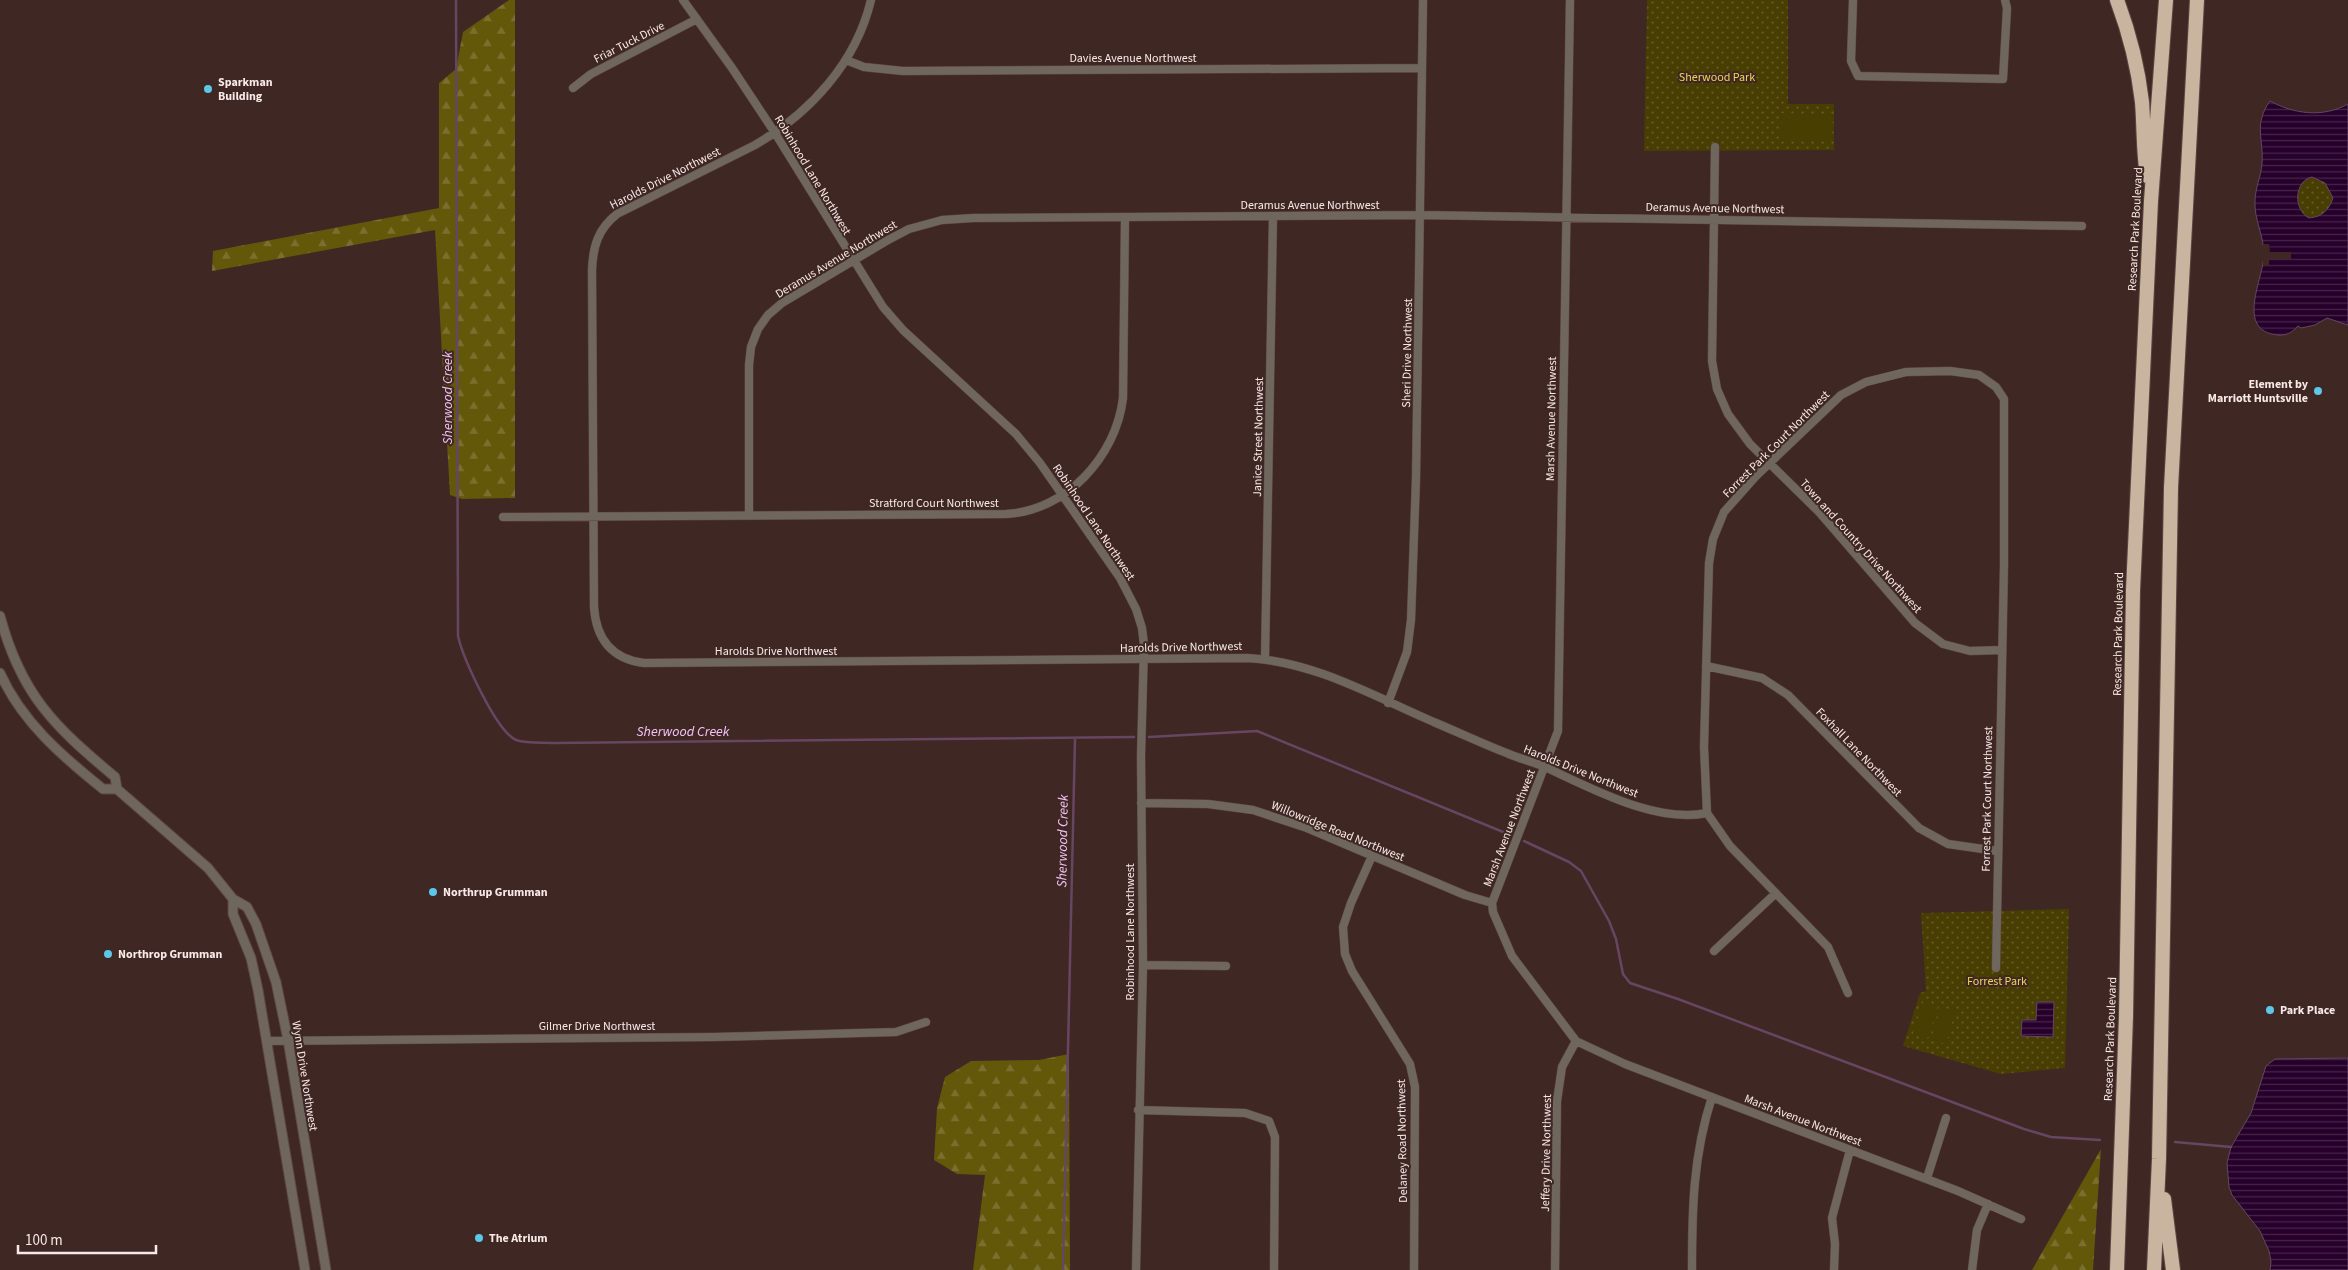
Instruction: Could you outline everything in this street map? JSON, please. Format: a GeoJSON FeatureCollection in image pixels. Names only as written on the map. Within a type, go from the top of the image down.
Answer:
{"type":"FeatureCollection","features":[{"type":"Feature","properties":{"kind":"highway"},"geometry":{"type":"LineString","coordinates":[[2117,0],[2127,26],[2138,77],[2142,103],[2143,151],[2151,201]]}},
{"type":"Feature","properties":{"kind":"highway","name":"Research Park Boulevard"},"geometry":{"type":"LineString","coordinates":[[2117,1270],[2126,1016],[2133,590],[2151,201],[2166,0]]}},
{"type":"Feature","properties":{"kind":"highway"},"geometry":{"type":"LineString","coordinates":[[2154,1270],[2159,1158],[2171,488],[2197,0]]}},
{"type":"Feature","properties":{"kind":"highway"},"geometry":{"type":"LineString","coordinates":[[2159,1158],[2173,1270]]}},
{"type":"Feature","properties":{"kind":"street","name":"Robinhood Lane Northwest"},"geometry":{"type":"LineString","coordinates":[[683,0],[775,133],[874,296],[893,319],[1016,434],[1040,462],[1112,565],[1133,601],[1142,628],[1144,659],[1141,803],[1143,965],[1138,1110],[1136,1270]]}},
{"type":"Feature","properties":{"kind":"street","name":"Harolds Drive Northwest"},"geometry":{"type":"LineString","coordinates":[[871,0],[863,25],[846,60],[823,92],[775,133],[755,145],[617,214],[609,220],[599,234],[594,247],[592,270],[594,607],[597,627],[602,638],[614,651],[636,662],[1144,659],[1265,659],[1285,661],[1307,668],[1630,804],[1688,816],[1707,812]]}},
{"type":"Feature","properties":{"kind":"street","name":"Sheri Drive Northwest"},"geometry":{"type":"LineString","coordinates":[[1388,702],[1404,662],[1412,620],[1423,0]]}},
{"type":"Feature","properties":{"kind":"street","name":"Marsh Avenue Northwest"},"geometry":{"type":"LineString","coordinates":[[1570,0],[1558,731],[1492,903],[1493,912],[1512,956],[1576,1041],[1625,1064],[1927,1178],[2021,1219]]}},
{"type":"Feature","properties":{"kind":"street"},"geometry":{"type":"LineString","coordinates":[[1854,0],[1851,60],[1858,76],[2003,79],[2007,8],[2005,0]]}},
{"type":"Feature","properties":{"kind":"street","name":"Friar Tuck Drive"},"geometry":{"type":"LineString","coordinates":[[573,88],[591,74],[697,19]]}},
{"type":"Feature","properties":{"kind":"street","name":"Davies Avenue Northwest"},"geometry":{"type":"LineString","coordinates":[[846,60],[864,67],[903,71],[1422,68]]}},
{"type":"Feature","properties":{"kind":"street","name":"Town and Country Drive Northwest"},"geometry":{"type":"LineString","coordinates":[[1715,147],[1712,361],[1717,390],[1728,414],[1750,444],[1819,512],[1915,623],[1943,644],[1970,650],[2002,650]]}},
{"type":"Feature","properties":{"kind":"street","name":"Deramus Avenue Northwest"},"geometry":{"type":"LineString","coordinates":[[748,515],[749,356],[754,337],[763,322],[775,309],[909,229],[942,220],[1420,215],[2082,226]]}},
{"type":"Feature","properties":{"kind":"street","name":"Janice Street Northwest"},"geometry":{"type":"LineString","coordinates":[[1265,659],[1273,216]]}},
{"type":"Feature","properties":{"kind":"street","name":"Stratford Court Northwest"},"geometry":{"type":"LineString","coordinates":[[503,517],[1015,513],[1036,508],[1062,495],[1085,476],[1100,460],[1119,422],[1123,398],[1125,217]]}},
{"type":"Feature","properties":{"kind":"street","name":"Forrest Park Court Northwest"},"geometry":{"type":"LineString","coordinates":[[1707,812],[1704,747],[1706,596],[1713,538],[1724,512],[1769,463],[1841,395],[1866,382],[1906,372],[1950,371],[1979,375],[1996,387],[2004,399],[2005,421],[1996,968]]}},
{"type":"Feature","properties":{"kind":"street","name":"Wynn Drive Northwest"},"geometry":{"type":"LineString","coordinates":[[0,616],[10,650],[41,706],[70,740],[115,777],[117,789],[208,868],[233,899],[247,907],[268,954],[288,1040],[326,1270]]}},
{"type":"Feature","properties":{"kind":"street","name":"Foxhall Lane Northwest"},"geometry":{"type":"LineString","coordinates":[[1706,666],[1762,678],[1788,695],[1919,828],[1948,844],[1997,850]]}},
{"type":"Feature","properties":{"kind":"street","name":"Wynn Drive Northwest"},"geometry":{"type":"LineString","coordinates":[[0,674],[19,707],[35,729],[103,789],[117,789]]}},
{"type":"Feature","properties":{"kind":"street","name":"Willowridge Road Northwest"},"geometry":{"type":"LineString","coordinates":[[1141,803],[1208,804],[1253,810],[1307,828],[1465,895],[1492,903]]}},
{"type":"Feature","properties":{"kind":"street"},"geometry":{"type":"LineString","coordinates":[[1707,812],[1730,846],[1828,947],[1848,993]]}},
{"type":"Feature","properties":{"kind":"street","name":"Delaney Road Northwest"},"geometry":{"type":"LineString","coordinates":[[1372,856],[1343,926],[1345,954],[1352,971],[1410,1064],[1415,1087],[1414,1270]]}},
{"type":"Feature","properties":{"kind":"street"},"geometry":{"type":"LineString","coordinates":[[1714,950],[1776,893]]}},
{"type":"Feature","properties":{"kind":"street"},"geometry":{"type":"LineString","coordinates":[[233,899],[233,914],[251,958],[267,1040],[305,1270]]}},
{"type":"Feature","properties":{"kind":"street"},"geometry":{"type":"LineString","coordinates":[[1143,965],[1226,966]]}},
{"type":"Feature","properties":{"kind":"street","name":"Gilmer Drive Northwest"},"geometry":{"type":"LineString","coordinates":[[267,1040],[705,1037],[896,1032],[926,1022]]}},
{"type":"Feature","properties":{"kind":"street","name":"Jeffery Drive Northwest"},"geometry":{"type":"LineString","coordinates":[[1555,1270],[1557,1101],[1562,1067],[1576,1041]]}},
{"type":"Feature","properties":{"kind":"street"},"geometry":{"type":"LineString","coordinates":[[1692,1270],[1693,1192],[1702,1128],[1712,1097]]}},
{"type":"Feature","properties":{"kind":"street"},"geometry":{"type":"LineString","coordinates":[[1138,1110],[1245,1113],[1269,1121],[1275,1137],[1274,1270]]}},
{"type":"Feature","properties":{"kind":"street"},"geometry":{"type":"LineString","coordinates":[[1927,1178],[1946,1118]]}},
{"type":"Feature","properties":{"kind":"street"},"geometry":{"type":"LineString","coordinates":[[1834,1270],[1835,1244],[1832,1218],[1850,1150]]}},
{"type":"Feature","properties":{"kind":"street"},"geometry":{"type":"LineString","coordinates":[[1972,1270],[1977,1230],[1988,1204]]}},
{"type":"Feature","properties":{"kind":"green space"},"geometry":{"type":"Polygon","coordinates":[[[509,0],[515,0],[515,498],[462,499],[450,495],[435,230],[212,271],[213,251],[439,208],[439,83],[456,69],[463,32],[509,0]]]}},
{"type":"Feature","properties":{"kind":"green space","name":"Sherwood Park"},"geometry":{"type":"Polygon","coordinates":[[[1647,0],[1788,0],[1788,104],[1834,104],[1834,150],[1644,151],[1647,0]]]}},
{"type":"Feature","properties":{"kind":"green space"},"geometry":{"type":"Polygon","coordinates":[[[1782,113],[1833,115],[1832,141],[1781,141],[1782,113]]]}},
{"type":"Feature","properties":{"kind":"green space"},"geometry":{"type":"Polygon","coordinates":[[[2312,177],[2325,183],[2333,198],[2324,212],[2309,218],[2300,209],[2298,196],[2302,184],[2312,177]]]}},
{"type":"Feature","properties":{"kind":"green space","name":"Forrest Park"},"geometry":{"type":"Polygon","coordinates":[[[2069,909],[2065,1068],[2001,1074],[1903,1046],[1920,993],[1926,991],[1921,913],[2069,909]]]}},
{"type":"Feature","properties":{"kind":"green space"},"geometry":{"type":"Polygon","coordinates":[[[1923,1002],[1938,1006],[1928,1038],[1913,1034],[1923,1002]]]}},
{"type":"Feature","properties":{"kind":"green space"},"geometry":{"type":"Polygon","coordinates":[[[1941,1007],[1955,1012],[1946,1044],[1931,1039],[1941,1007]]]}},
{"type":"Feature","properties":{"kind":"green space"},"geometry":{"type":"Polygon","coordinates":[[[1069,1054],[1070,1270],[973,1270],[985,1175],[957,1174],[934,1160],[937,1108],[945,1077],[971,1061],[1039,1060],[1069,1054]]]}},
{"type":"Feature","properties":{"kind":"green space"},"geometry":{"type":"Polygon","coordinates":[[[2101,1149],[2093,1270],[2032,1270],[2101,1149]]]}},
{"type":"Feature","properties":{"kind":"shaded area"},"geometry":{"type":"Polygon","coordinates":[[[2270,101],[2289,109],[2309,113],[2329,111],[2348,104],[2348,325],[2327,318],[2315,325],[2301,328],[2298,326],[2289,333],[2278,335],[2265,331],[2257,324],[2254,314],[2254,302],[2264,254],[2255,201],[2262,164],[2260,132],[2265,110],[2270,101]],[[2312,177],[2302,184],[2299,190],[2298,203],[2300,209],[2309,218],[2321,214],[2327,209],[2333,198],[2325,183],[2312,177]]]}},
{"type":"Feature","properties":{"kind":"shaded area"},"geometry":{"type":"Polygon","coordinates":[[[2037,1002],[2054,1002],[2053,1037],[2021,1036],[2022,1020],[2036,1020],[2037,1002]]]}},
{"type":"Feature","properties":{"kind":"shaded area"},"geometry":{"type":"Polygon","coordinates":[[[2348,1058],[2348,1270],[2270,1270],[2269,1251],[2260,1231],[2232,1195],[2229,1187],[2227,1163],[2231,1147],[2251,1113],[2266,1066],[2275,1059],[2348,1058]]]}},
{"type":"Feature","properties":{"kind":"pier"},"geometry":{"type":"Polygon","coordinates":[[[2263,244],[2269,244],[2270,252],[2291,252],[2291,259],[2269,259],[2269,266],[2263,266],[2263,244]]]}},
{"type":"Feature","properties":{"kind":"waterway","name":"Sherwood Creek"},"geometry":{"type":"LineString","coordinates":[[456,0],[458,636],[466,660],[481,693],[508,734],[521,741],[555,743],[1134,737]]}},
{"type":"Feature","properties":{"kind":"waterway"},"geometry":{"type":"LineString","coordinates":[[1149,737],[1257,731],[1508,834]]}},
{"type":"Feature","properties":{"kind":"waterway","name":"Sherwood Creek"},"geometry":{"type":"LineString","coordinates":[[1063,1270],[1075,739]]}},
{"type":"Feature","properties":{"kind":"waterway"},"geometry":{"type":"LineString","coordinates":[[1524,841],[1569,862],[1581,871],[1609,921],[1616,939],[1623,974],[1630,983],[1678,999],[2024,1129],[2051,1137],[2100,1140]]}},
{"type":"Feature","properties":{"kind":"waterway"},"geometry":{"type":"LineString","coordinates":[[2175,1142],[2231,1147]]}},
{"type":"Feature","properties":{"kind":"place","name":"Sparkman Building"},"geometry":{"type":"Point","coordinates":[208,89]}},
{"type":"Feature","properties":{"kind":"place","name":"Element by Marriott Huntsville"},"geometry":{"type":"Point","coordinates":[2318,391]}},
{"type":"Feature","properties":{"kind":"place","name":"Northrup Grumman"},"geometry":{"type":"Point","coordinates":[433,892]}},
{"type":"Feature","properties":{"kind":"place","name":"Northrop Grumman"},"geometry":{"type":"Point","coordinates":[108,954]}},
{"type":"Feature","properties":{"kind":"place","name":"Park Place"},"geometry":{"type":"Point","coordinates":[2270,1010]}},
{"type":"Feature","properties":{"kind":"place","name":"The Atrium"},"geometry":{"type":"Point","coordinates":[479,1238]}}]}
